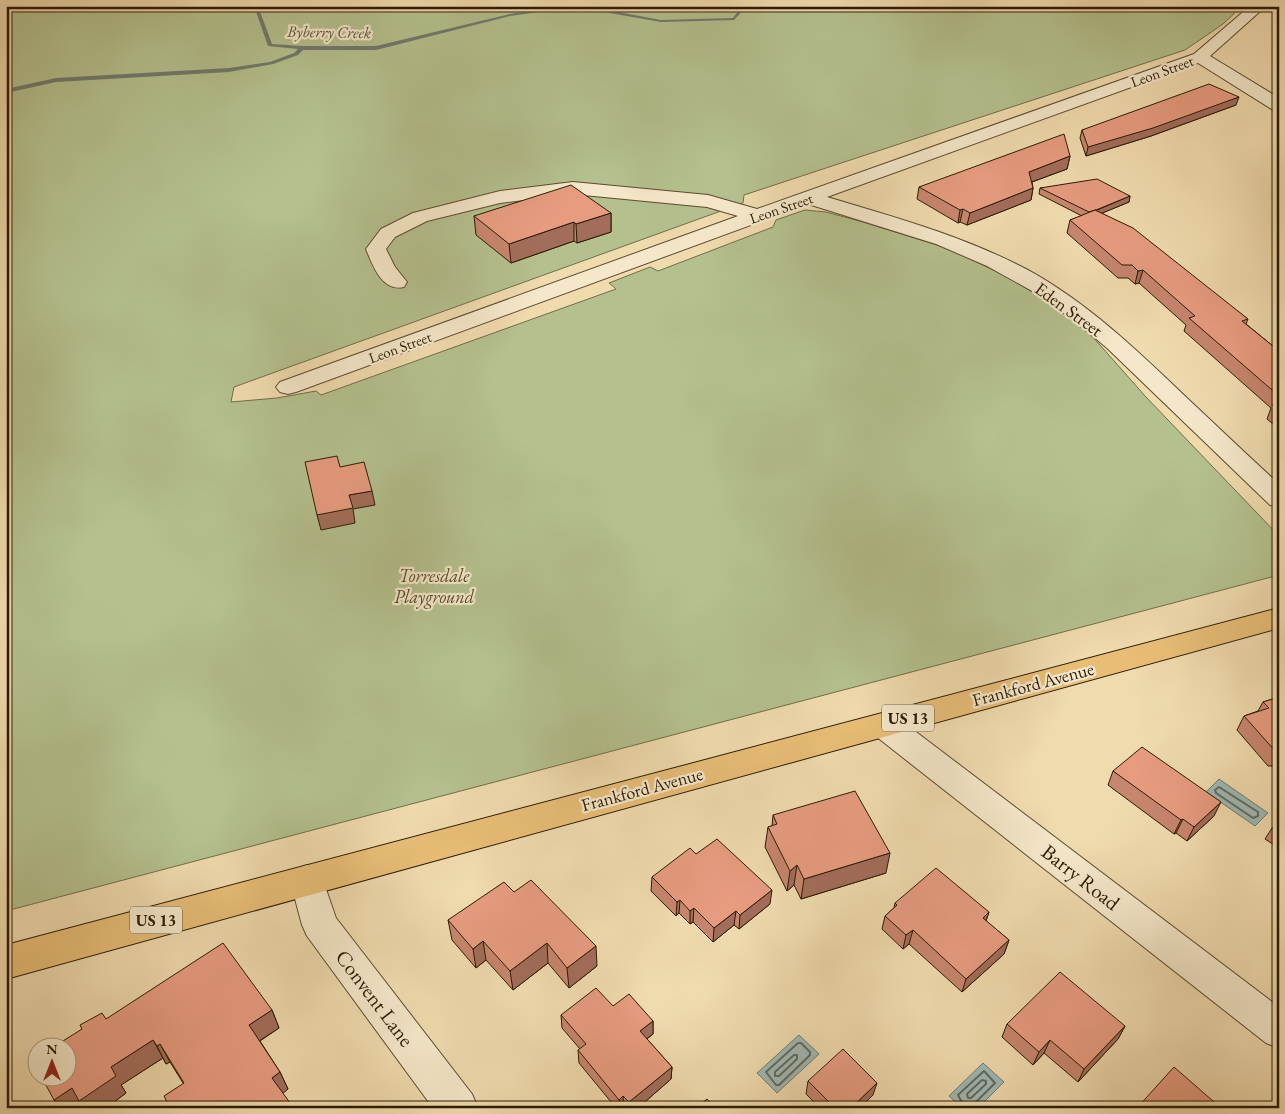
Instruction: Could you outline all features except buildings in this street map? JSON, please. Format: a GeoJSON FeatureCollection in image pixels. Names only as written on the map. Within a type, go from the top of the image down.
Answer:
{"type":"FeatureCollection","features":[{"type":"Feature","properties":{"kind":"main road","name":"Frankford Avenue"},"geometry":{"type":"LineString","coordinates":[[6,962],[1279,618]]}},
{"type":"Feature","properties":{"kind":"street","name":"Leon Street"},"geometry":{"type":"LineString","coordinates":[[288,387],[758,215],[1200,57],[1260,6]]}},
{"type":"Feature","properties":{"kind":"street"},"geometry":{"type":"LineString","coordinates":[[1200,57],[1279,106]]}},
{"type":"Feature","properties":{"kind":"street"},"geometry":{"type":"LineString","coordinates":[[396,282],[385,269],[376,249],[388,233],[420,217],[500,197],[573,188],[708,201],[758,215]]}},
{"type":"Feature","properties":{"kind":"street","name":"Eden Street"},"geometry":{"type":"LineString","coordinates":[[810,198],[929,235],[978,254],[1019,274],[1058,298],[1112,340],[1279,499]]}},
{"type":"Feature","properties":{"kind":"street","name":"Barry Road"},"geometry":{"type":"LineString","coordinates":[[884,724],[1279,1030]]}},
{"type":"Feature","properties":{"kind":"street","name":"Convent Lane"},"geometry":{"type":"LineString","coordinates":[[307,880],[320,925],[458,1108]]}},
{"type":"Feature","properties":{"kind":"green space","name":"Torresdale Playground"},"geometry":{"type":"Polygon","coordinates":[[[6,6],[1237,6],[1240,8],[1223,24],[1185,50],[744,195],[743,203],[234,387],[231,402],[277,398],[316,391],[321,395],[616,289],[609,283],[650,267],[658,271],[773,227],[776,220],[805,210],[826,212],[953,250],[1015,281],[1060,310],[1092,336],[1146,397],[1279,536],[1279,575],[6,911],[6,6]]]}},
{"type":"Feature","properties":{"kind":"water"},"geometry":{"type":"Polygon","coordinates":[[[1219,779],[1268,813],[1255,826],[1206,792],[1219,779]]]}},
{"type":"Feature","properties":{"kind":"water"},"geometry":{"type":"Polygon","coordinates":[[[799,1035],[819,1054],[777,1093],[757,1073],[799,1035]]]}},
{"type":"Feature","properties":{"kind":"water"},"geometry":{"type":"Polygon","coordinates":[[[983,1063],[1004,1082],[978,1108],[962,1108],[949,1096],[983,1063]]]}},
{"type":"Feature","properties":{"kind":"waterway","name":"Byberry Creek"},"geometry":{"type":"LineString","coordinates":[[256,6],[270,45],[302,48]]}},
{"type":"Feature","properties":{"kind":"waterway","name":"Byberry Creek"},"geometry":{"type":"LineString","coordinates":[[302,48],[376,48],[510,15],[573,6]]}},
{"type":"Feature","properties":{"kind":"waterway","name":"Byberry Creek"},"geometry":{"type":"LineString","coordinates":[[577,6],[661,21],[734,19],[745,6]]}},
{"type":"Feature","properties":{"kind":"waterway"},"geometry":{"type":"LineString","coordinates":[[6,91],[56,80],[229,70],[271,63],[296,54],[302,48]]}}]}
